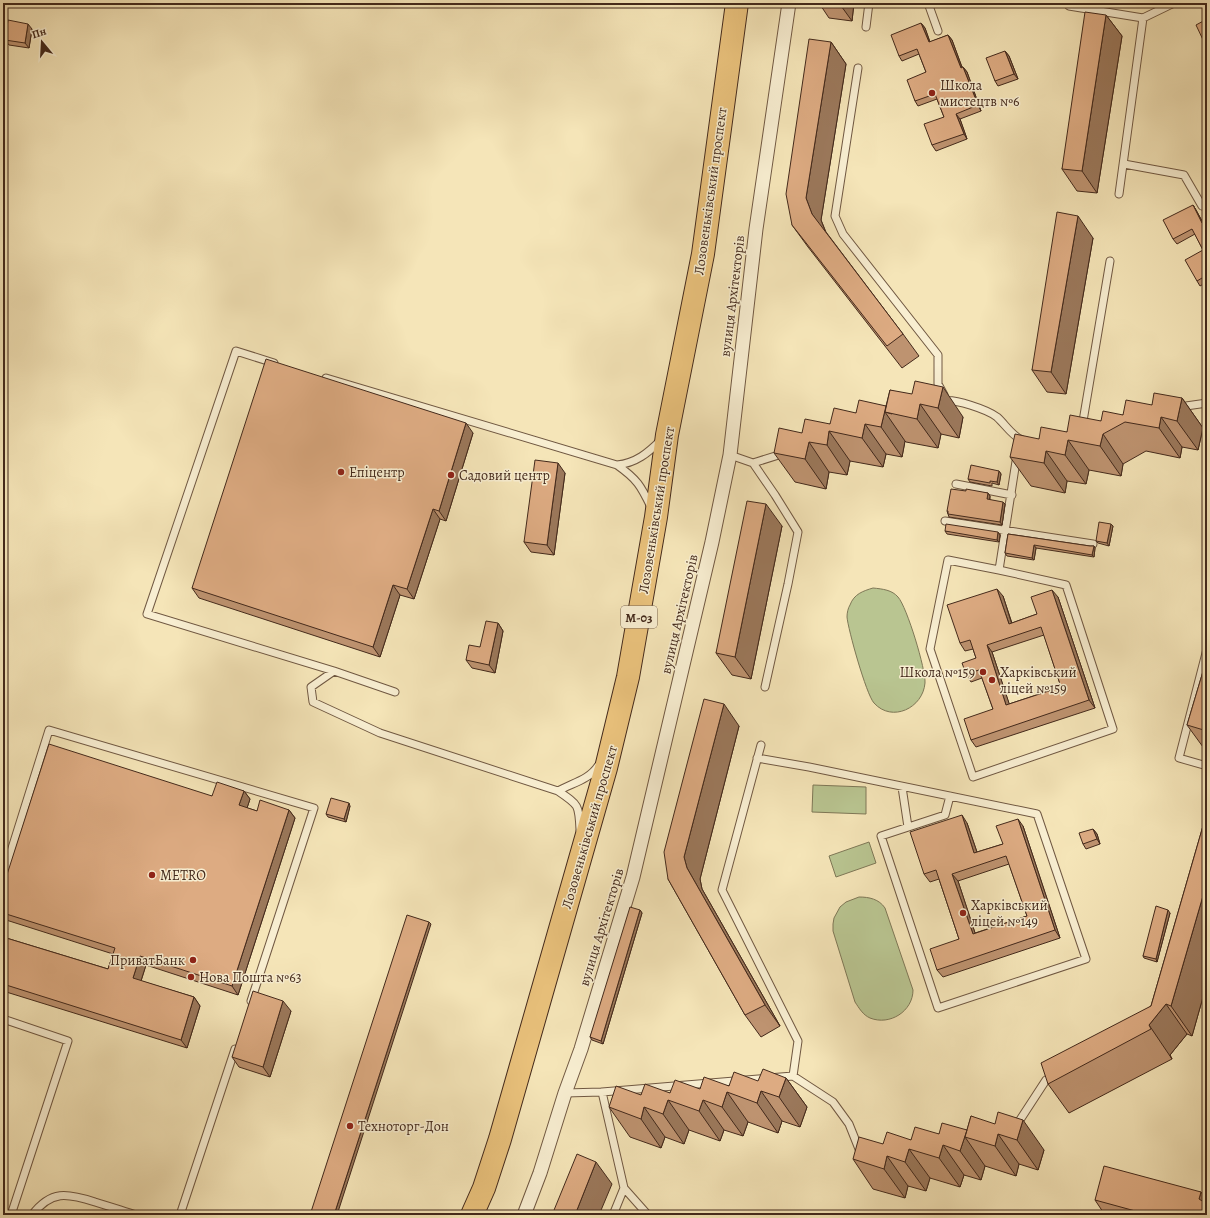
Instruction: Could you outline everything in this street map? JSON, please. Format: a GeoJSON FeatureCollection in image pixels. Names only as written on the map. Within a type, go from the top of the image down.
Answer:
{"type":"FeatureCollection","features":[{"type":"Feature","properties":{"kind":"highway","name":"Лозовеньківський проспект"},"geometry":{"type":"LineString","coordinates":[[472,1215],[484,1188],[500,1139],[606,768],[628,677],[656,517],[667,435],[703,254],[737,3]]}},
{"type":"Feature","properties":{"kind":"street","name":"вулиця Архітекторів"},"geometry":{"type":"LineString","coordinates":[[524,1215],[540,1173],[565,1093],[581,1049],[633,877],[712,542],[730,455],[756,229],[789,3]]}},
{"type":"Feature","properties":{"kind":"lane"},"geometry":{"type":"LineString","coordinates":[[866,27],[869,3]]}},
{"type":"Feature","properties":{"kind":"lane"},"geometry":{"type":"LineString","coordinates":[[928,3],[938,31]]}},
{"type":"Feature","properties":{"kind":"lane"},"geometry":{"type":"LineString","coordinates":[[1070,3],[1069,6],[1143,18],[1174,3]]}},
{"type":"Feature","properties":{"kind":"lane"},"geometry":{"type":"LineString","coordinates":[[1119,194],[1143,18]]}},
{"type":"Feature","properties":{"kind":"lane"},"geometry":{"type":"LineString","coordinates":[[858,68],[835,216],[843,234],[938,355],[938,384],[948,400]]}},
{"type":"Feature","properties":{"kind":"lane"},"geometry":{"type":"LineString","coordinates":[[1124,164],[1184,174],[1202,206]]}},
{"type":"Feature","properties":{"kind":"lane"},"geometry":{"type":"LineString","coordinates":[[1081,434],[1110,261]]}},
{"type":"Feature","properties":{"kind":"lane"},"geometry":{"type":"LineString","coordinates":[[281,365],[236,351],[147,614],[334,671],[395,692]]}},
{"type":"Feature","properties":{"kind":"lane"},"geometry":{"type":"LineString","coordinates":[[318,376],[617,465],[629,473],[638,482],[656,517]]}},
{"type":"Feature","properties":{"kind":"lane"},"geometry":{"type":"LineString","coordinates":[[932,405],[948,400],[968,404],[996,416],[1023,441],[999,570]]}},
{"type":"Feature","properties":{"kind":"lane"},"geometry":{"type":"LineString","coordinates":[[1168,410],[1183,405],[1207,403]]}},
{"type":"Feature","properties":{"kind":"lane"},"geometry":{"type":"LineString","coordinates":[[617,465],[632,463],[641,458],[667,435]]}},
{"type":"Feature","properties":{"kind":"lane"},"geometry":{"type":"LineString","coordinates":[[753,463],[790,451]]}},
{"type":"Feature","properties":{"kind":"lane"},"geometry":{"type":"LineString","coordinates":[[730,455],[753,463],[776,495],[798,532],[765,687]]}},
{"type":"Feature","properties":{"kind":"lane"},"geometry":{"type":"LineString","coordinates":[[956,484],[1012,495]]}},
{"type":"Feature","properties":{"kind":"lane"},"geometry":{"type":"LineString","coordinates":[[945,521],[1093,544]]}},
{"type":"Feature","properties":{"kind":"lane"},"geometry":{"type":"LineString","coordinates":[[948,560],[999,570],[1066,585],[1113,729],[973,776],[930,649],[948,560]]}},
{"type":"Feature","properties":{"kind":"lane"},"geometry":{"type":"LineString","coordinates":[[1207,649],[1179,758],[1207,766]]}},
{"type":"Feature","properties":{"kind":"lane"},"geometry":{"type":"LineString","coordinates":[[334,671],[311,687],[313,702],[380,733],[558,791],[573,802],[579,811],[580,833],[567,885],[570,895]]}},
{"type":"Feature","properties":{"kind":"lane"},"geometry":{"type":"LineString","coordinates":[[558,791],[593,773],[602,759],[616,697],[628,677]]}},
{"type":"Feature","properties":{"kind":"lane"},"geometry":{"type":"LineString","coordinates":[[3,877],[49,730],[314,808],[249,1005]]}},
{"type":"Feature","properties":{"kind":"lane"},"geometry":{"type":"LineString","coordinates":[[761,745],[722,890],[798,1041],[793,1076]]}},
{"type":"Feature","properties":{"kind":"lane"},"geometry":{"type":"LineString","coordinates":[[758,758],[809,767],[902,787],[950,796],[1037,814],[1086,959],[938,1008],[881,836],[945,815],[950,796]]}},
{"type":"Feature","properties":{"kind":"lane"},"geometry":{"type":"LineString","coordinates":[[902,787],[908,827]]}},
{"type":"Feature","properties":{"kind":"lane"},"geometry":{"type":"LineString","coordinates":[[3,1019],[68,1041],[11,1215]]}},
{"type":"Feature","properties":{"kind":"lane"},"geometry":{"type":"LineString","coordinates":[[180,1215],[238,1039]]}},
{"type":"Feature","properties":{"kind":"lane"},"geometry":{"type":"LineString","coordinates":[[1008,1128],[1016,1126],[1046,1080],[1060,1073]]}},
{"type":"Feature","properties":{"kind":"lane"},"geometry":{"type":"LineString","coordinates":[[565,1093],[602,1092],[793,1076],[833,1102],[849,1124],[860,1153],[870,1158]]}},
{"type":"Feature","properties":{"kind":"lane"},"geometry":{"type":"LineString","coordinates":[[602,1092],[624,1188],[648,1215]]}},
{"type":"Feature","properties":{"kind":"lane"},"geometry":{"type":"LineString","coordinates":[[614,1215],[624,1188]]}},
{"type":"Feature","properties":{"kind":"lane"},"geometry":{"type":"LineString","coordinates":[[32,1215],[45,1201],[53,1197],[65,1195],[82,1198],[136,1215]]}},
{"type":"Feature","properties":{"kind":"green space"},"geometry":{"type":"Polygon","coordinates":[[[873,588],[890,591],[898,597],[902,603],[911,625],[922,665],[925,683],[923,692],[913,706],[898,712],[889,712],[881,709],[874,703],[858,661],[848,624],[848,611],[854,598],[862,592],[873,588]]]}},
{"type":"Feature","properties":{"kind":"green space"},"geometry":{"type":"Polygon","coordinates":[[[813,785],[866,787],[866,814],[812,812],[813,785]]]}},
{"type":"Feature","properties":{"kind":"green space"},"geometry":{"type":"Polygon","coordinates":[[[869,842],[876,863],[836,877],[829,856],[869,842]]]}},
{"type":"Feature","properties":{"kind":"green space"},"geometry":{"type":"Polygon","coordinates":[[[859,897],[874,899],[880,902],[885,908],[913,990],[912,998],[905,1010],[899,1015],[885,1020],[878,1020],[868,1017],[855,1002],[833,931],[834,918],[840,907],[846,902],[859,897]]]}},
{"type":"Feature","properties":{"kind":"building"},"geometry":{"type":"Polygon","coordinates":[[[1085,12],[1106,15],[1082,171],[1062,169],[1085,12]]]}},
{"type":"Feature","properties":{"kind":"building"},"geometry":{"type":"Polygon","coordinates":[[[1207,19],[1207,43],[1205,44],[1196,25],[1207,19]]]}},
{"type":"Feature","properties":{"kind":"building"},"geometry":{"type":"Polygon","coordinates":[[[8,20],[28,24],[25,43],[5,40],[8,20]]]}},
{"type":"Feature","properties":{"kind":"building","name":"Школа мистецтв №6"},"geometry":{"type":"Polygon","coordinates":[[[921,23],[929,42],[948,35],[978,105],[956,114],[964,134],[932,145],[924,124],[944,117],[935,94],[915,101],[907,80],[926,72],[917,49],[899,56],[891,35],[921,23]]]}},
{"type":"Feature","properties":{"kind":"building"},"geometry":{"type":"Polygon","coordinates":[[[809,39],[831,42],[806,198],[812,214],[903,334],[887,346],[792,225],[786,194],[809,39]]]}},
{"type":"Feature","properties":{"kind":"building"},"geometry":{"type":"Polygon","coordinates":[[[1005,51],[1014,74],[995,81],[986,58],[1005,51]]]}},
{"type":"Feature","properties":{"kind":"building"},"geometry":{"type":"Polygon","coordinates":[[[1193,205],[1202,223],[1207,220],[1207,275],[1197,281],[1185,260],[1203,250],[1192,229],[1173,239],[1163,220],[1193,205]]]}},
{"type":"Feature","properties":{"kind":"building"},"geometry":{"type":"Polygon","coordinates":[[[1057,212],[1078,216],[1051,372],[1032,370],[1057,212]]]}},
{"type":"Feature","properties":{"kind":"building","name":"Епіцентр"},"geometry":{"type":"Polygon","coordinates":[[[266,359],[466,423],[439,511],[433,509],[407,589],[393,585],[373,647],[192,588],[266,359]]]}},
{"type":"Feature","properties":{"kind":"building"},"geometry":{"type":"Polygon","coordinates":[[[915,381],[943,387],[938,408],[920,404],[917,419],[885,412],[890,390],[912,394],[915,381]]]}},
{"type":"Feature","properties":{"kind":"building"},"geometry":{"type":"Polygon","coordinates":[[[1154,393],[1182,398],[1177,421],[1161,417],[1159,428],[1125,422],[1103,434],[1100,446],[1068,440],[1065,455],[1046,451],[1044,463],[1010,457],[1015,434],[1039,439],[1041,427],[1067,432],[1070,415],[1101,421],[1103,411],[1123,415],[1126,400],[1152,405],[1154,393]]]}},
{"type":"Feature","properties":{"kind":"building"},"geometry":{"type":"Polygon","coordinates":[[[859,400],[886,406],[881,427],[865,424],[862,438],[829,431],[827,445],[809,442],[805,459],[774,453],[779,428],[802,433],[805,419],[830,424],[834,408],[856,413],[859,400]]]}},
{"type":"Feature","properties":{"kind":"building"},"geometry":{"type":"Polygon","coordinates":[[[535,460],[558,463],[547,545],[524,542],[535,460]]]}},
{"type":"Feature","properties":{"kind":"building"},"geometry":{"type":"Polygon","coordinates":[[[971,465],[999,471],[997,482],[990,481],[990,483],[968,479],[971,465]]]}},
{"type":"Feature","properties":{"kind":"building"},"geometry":{"type":"Polygon","coordinates":[[[951,489],[966,491],[966,489],[988,493],[987,499],[1003,502],[1000,522],[948,514],[947,511],[951,489]]]}},
{"type":"Feature","properties":{"kind":"building"},"geometry":{"type":"Polygon","coordinates":[[[747,501],[766,504],[735,657],[716,653],[747,501]]]}},
{"type":"Feature","properties":{"kind":"building"},"geometry":{"type":"Polygon","coordinates":[[[1099,522],[1111,524],[1107,543],[1096,541],[1099,522]]]}},
{"type":"Feature","properties":{"kind":"building"},"geometry":{"type":"Polygon","coordinates":[[[946,524],[998,532],[997,540],[945,531],[946,524]]]}},
{"type":"Feature","properties":{"kind":"building"},"geometry":{"type":"Polygon","coordinates":[[[1008,534],[1094,546],[1092,555],[1034,545],[1032,558],[1005,553],[1008,534]]]}},
{"type":"Feature","properties":{"kind":"building","name":"Школа №159"},"geometry":{"type":"Polygon","coordinates":[[[997,589],[1009,624],[1037,614],[1031,597],[1052,590],[1089,700],[971,740],[964,719],[993,709],[979,670],[966,674],[962,663],[976,658],[970,640],[960,643],[947,605],[997,589]],[[1041,627],[987,645],[1006,705],[1061,687],[1041,627]]]}},
{"type":"Feature","properties":{"kind":"building"},"geometry":{"type":"Polygon","coordinates":[[[486,621],[498,623],[489,665],[466,660],[469,645],[480,647],[486,621]]]}},
{"type":"Feature","properties":{"kind":"building"},"geometry":{"type":"Polygon","coordinates":[[[1207,658],[1207,731],[1187,725],[1207,658]]]}},
{"type":"Feature","properties":{"kind":"building"},"geometry":{"type":"Polygon","coordinates":[[[704,699],[724,704],[684,857],[687,868],[765,1005],[745,1015],[668,879],[664,852],[704,699]]]}},
{"type":"Feature","properties":{"kind":"building","name":"METRO"},"geometry":{"type":"Polygon","coordinates":[[[49,744],[212,796],[217,782],[244,791],[239,805],[257,811],[260,800],[289,810],[232,986],[140,956],[133,978],[194,997],[181,1040],[3,984],[3,937],[108,969],[115,948],[3,913],[3,887],[49,744]]]}},
{"type":"Feature","properties":{"kind":"building"},"geometry":{"type":"Polygon","coordinates":[[[331,798],[349,803],[344,819],[326,814],[331,798]]]}},
{"type":"Feature","properties":{"kind":"building"},"geometry":{"type":"Polygon","coordinates":[[[1207,812],[1207,882],[1171,1006],[1166,1004],[1149,1025],[1151,1029],[1048,1084],[1041,1063],[1151,1006],[1207,812]]]}},
{"type":"Feature","properties":{"kind":"building"},"geometry":{"type":"Polygon","coordinates":[[[962,815],[974,853],[1003,844],[996,826],[1018,819],[1055,930],[937,970],[930,949],[959,939],[936,870],[924,874],[910,832],[962,815]],[[1006,856],[952,874],[973,934],[1027,916],[1006,856]]]}},
{"type":"Feature","properties":{"kind":"building"},"geometry":{"type":"Polygon","coordinates":[[[1093,829],[1097,839],[1083,844],[1079,833],[1093,829]]]}},
{"type":"Feature","properties":{"kind":"building"},"geometry":{"type":"Polygon","coordinates":[[[1156,906],[1168,910],[1156,959],[1143,956],[1156,906]]]}},
{"type":"Feature","properties":{"kind":"building"},"geometry":{"type":"Polygon","coordinates":[[[630,907],[640,910],[601,1041],[590,1037],[630,907]]]}},
{"type":"Feature","properties":{"kind":"building"},"geometry":{"type":"Polygon","coordinates":[[[407,915],[429,922],[334,1215],[310,1215],[407,915]]]}},
{"type":"Feature","properties":{"kind":"building"},"geometry":{"type":"Polygon","coordinates":[[[253,991],[283,1001],[263,1067],[232,1057],[253,991]]]}},
{"type":"Feature","properties":{"kind":"building"},"geometry":{"type":"Polygon","coordinates":[[[763,1069],[786,1078],[779,1097],[761,1091],[757,1103],[727,1092],[722,1107],[703,1100],[699,1111],[668,1100],[663,1114],[644,1107],[641,1119],[609,1107],[616,1086],[641,1095],[645,1084],[670,1093],[675,1080],[700,1089],[704,1077],[729,1086],[734,1072],[758,1081],[763,1069]]]}},
{"type":"Feature","properties":{"kind":"building"},"geometry":{"type":"Polygon","coordinates":[[[998,1112],[1023,1120],[1017,1140],[998,1134],[995,1146],[965,1137],[971,1116],[995,1124],[998,1112]]]}},
{"type":"Feature","properties":{"kind":"building"},"geometry":{"type":"Polygon","coordinates":[[[942,1123],[967,1130],[960,1151],[943,1145],[939,1158],[909,1149],[905,1162],[887,1156],[884,1169],[853,1159],[859,1137],[883,1144],[887,1132],[911,1140],[915,1127],[939,1134],[942,1123]]]}},
{"type":"Feature","properties":{"kind":"building"},"geometry":{"type":"Polygon","coordinates":[[[577,1154],[596,1162],[575,1215],[552,1215],[577,1154]]]}},
{"type":"Feature","properties":{"kind":"building"},"geometry":{"type":"Polygon","coordinates":[[[1104,1166],[1201,1192],[1199,1199],[1207,1204],[1207,1215],[1150,1215],[1095,1200],[1104,1166]]]}},
{"type":"Feature","properties":{"kind":"place","name":"Школа мистецтв №6"},"geometry":{"type":"Point","coordinates":[932,93]}},
{"type":"Feature","properties":{"kind":"place","name":"Епіцентр"},"geometry":{"type":"Point","coordinates":[341,472]}},
{"type":"Feature","properties":{"kind":"place","name":"Садовий центр"},"geometry":{"type":"Point","coordinates":[451,475]}},
{"type":"Feature","properties":{"kind":"place","name":"Школа №159"},"geometry":{"type":"Point","coordinates":[983,672]}},
{"type":"Feature","properties":{"kind":"place","name":"Харківський ліцей №159"},"geometry":{"type":"Point","coordinates":[992,680]}},
{"type":"Feature","properties":{"kind":"place","name":"METRO"},"geometry":{"type":"Point","coordinates":[152,875]}},
{"type":"Feature","properties":{"kind":"place","name":"Харківський ліцей №149"},"geometry":{"type":"Point","coordinates":[963,913]}},
{"type":"Feature","properties":{"kind":"place","name":"ПриватБанк"},"geometry":{"type":"Point","coordinates":[193,960]}},
{"type":"Feature","properties":{"kind":"place","name":"Нова Пошта №63"},"geometry":{"type":"Point","coordinates":[191,977]}},
{"type":"Feature","properties":{"kind":"place","name":"Техноторг-Дон"},"geometry":{"type":"Point","coordinates":[350,1126]}}]}
